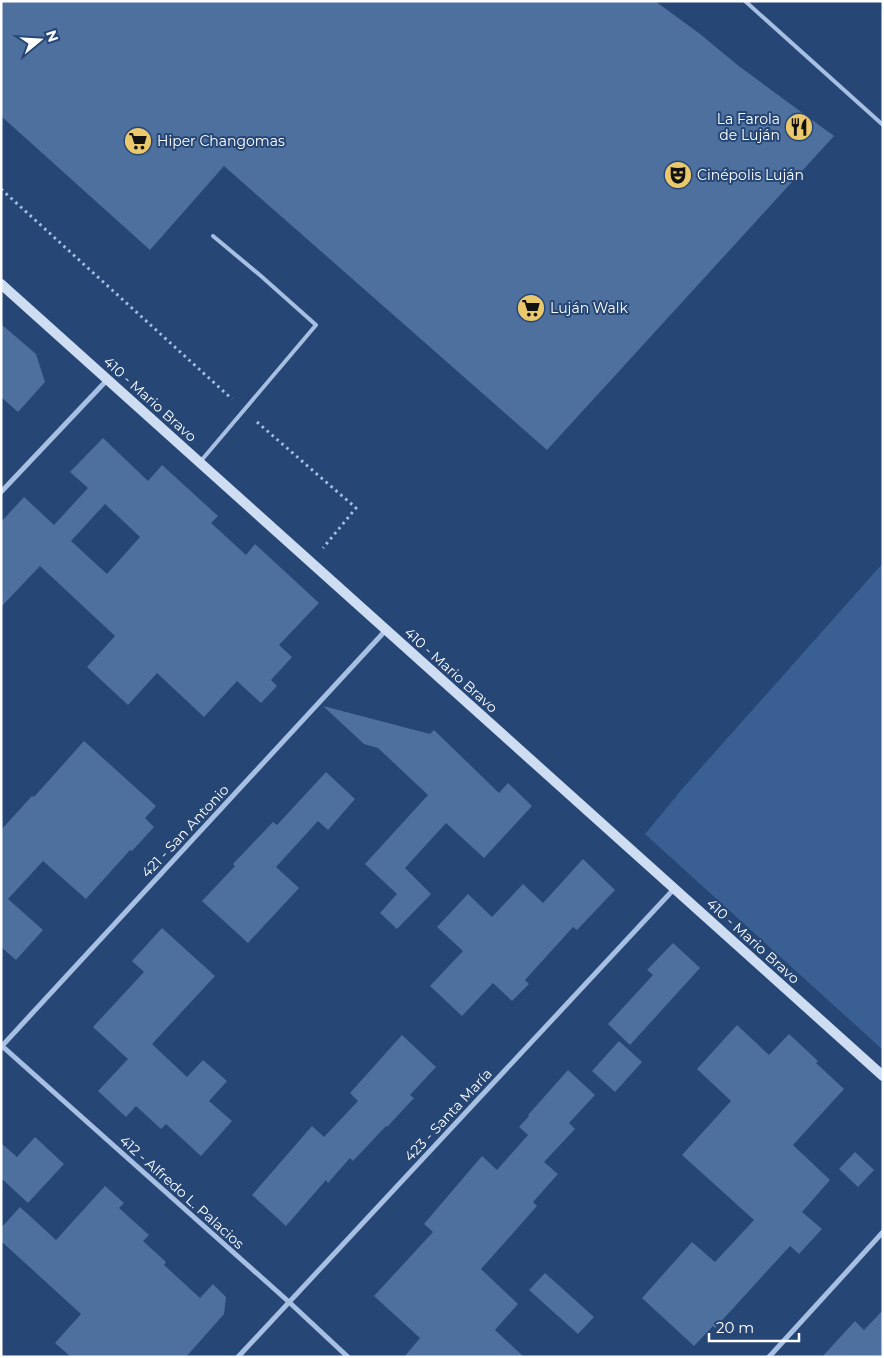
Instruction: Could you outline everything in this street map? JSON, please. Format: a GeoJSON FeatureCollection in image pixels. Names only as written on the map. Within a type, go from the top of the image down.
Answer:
{"type":"FeatureCollection","features":[{"type":"Feature","properties":{"kind":"street","name":"410 - Mario Bravo"},"geometry":{"type":"LineString","coordinates":[[1,284],[883,1076]]}},
{"type":"Feature","properties":{"kind":"street"},"geometry":{"type":"LineString","coordinates":[[1,492],[107,380]]}},
{"type":"Feature","properties":{"kind":"street","name":"421 - San Antonio"},"geometry":{"type":"LineString","coordinates":[[2,1046],[386,630]]}},
{"type":"Feature","properties":{"kind":"street","name":"423 - Santa María"},"geometry":{"type":"LineString","coordinates":[[238,1357],[674,888]]}},
{"type":"Feature","properties":{"kind":"street","name":"412 - Alfredo L. Palacios"},"geometry":{"type":"LineString","coordinates":[[2,1046],[348,1357]]}},
{"type":"Feature","properties":{"kind":"street"},"geometry":{"type":"LineString","coordinates":[[770,1357],[883,1232]]}},
{"type":"Feature","properties":{"kind":"lane"},"geometry":{"type":"LineString","coordinates":[[744,1],[883,125]]}},
{"type":"Feature","properties":{"kind":"lane"},"geometry":{"type":"LineString","coordinates":[[200,462],[316,325],[213,236]]}},
{"type":"Feature","properties":{"kind":"path"},"geometry":{"type":"LineString","coordinates":[[1,189],[243,410],[356,508],[310,562]]}},
{"type":"Feature","properties":{"kind":"shaded area"},"geometry":{"type":"Polygon","coordinates":[[[883,563],[883,1050],[645,834],[683,788],[883,563]]]}},
{"type":"Feature","properties":{"kind":"building","name":"Luján Walk"},"geometry":{"type":"Polygon","coordinates":[[[1,1],[655,1],[700,34],[740,67],[834,136],[547,450],[224,166],[150,250],[1,116],[1,1]]]}},
{"type":"Feature","properties":{"kind":"building"},"geometry":{"type":"Polygon","coordinates":[[[1,324],[36,354],[45,382],[18,412],[1,397],[1,324]]]}},
{"type":"Feature","properties":{"kind":"building"},"geometry":{"type":"Polygon","coordinates":[[[103,438],[148,481],[162,465],[218,516],[211,523],[246,555],[255,544],[319,603],[279,645],[292,657],[271,680],[277,686],[261,703],[237,681],[204,717],[157,673],[128,705],[87,667],[115,636],[40,566],[1,607],[1,522],[24,497],[54,525],[88,488],[70,472],[103,438]],[[105,504],[71,541],[107,574],[140,537],[105,504]]]}},
{"type":"Feature","properties":{"kind":"building"},"geometry":{"type":"Polygon","coordinates":[[[323,706],[430,734],[434,730],[499,793],[508,783],[532,806],[484,858],[446,823],[405,868],[431,894],[397,929],[380,913],[397,894],[365,864],[428,795],[378,748],[364,744],[323,706]]]}},
{"type":"Feature","properties":{"kind":"building"},"geometry":{"type":"Polygon","coordinates":[[[84,741],[156,806],[145,818],[154,827],[132,851],[130,850],[86,899],[43,861],[8,899],[43,930],[16,960],[1,947],[1,830],[32,796],[34,797],[84,741]]]}},
{"type":"Feature","properties":{"kind":"building"},"geometry":{"type":"Polygon","coordinates":[[[326,772],[355,799],[328,830],[318,821],[276,867],[299,888],[248,943],[202,901],[235,866],[233,864],[273,822],[277,825],[326,772]]]}},
{"type":"Feature","properties":{"kind":"building"},"geometry":{"type":"Polygon","coordinates":[[[583,859],[615,890],[577,930],[573,927],[525,980],[529,984],[512,1001],[493,983],[462,1016],[430,986],[463,951],[437,927],[468,894],[492,917],[523,884],[543,903],[583,859]]]}},
{"type":"Feature","properties":{"kind":"building"},"geometry":{"type":"Polygon","coordinates":[[[162,928],[215,976],[152,1044],[187,1077],[203,1060],[227,1081],[209,1101],[232,1121],[201,1156],[166,1124],[161,1129],[136,1106],[126,1117],[98,1091],[128,1059],[93,1027],[144,972],[132,961],[162,928]]]}},
{"type":"Feature","properties":{"kind":"building"},"geometry":{"type":"Polygon","coordinates":[[[673,943],[700,968],[630,1045],[608,1024],[653,975],[647,970],[673,943]]]}},
{"type":"Feature","properties":{"kind":"building"},"geometry":{"type":"Polygon","coordinates":[[[737,1025],[769,1055],[789,1034],[844,1089],[793,1145],[830,1180],[802,1212],[822,1229],[799,1254],[790,1246],[715,1328],[713,1326],[694,1346],[642,1298],[692,1242],[715,1262],[754,1220],[682,1155],[731,1101],[697,1069],[737,1025]]]}},
{"type":"Feature","properties":{"kind":"building"},"geometry":{"type":"Polygon","coordinates":[[[402,1035],[436,1067],[410,1095],[414,1098],[387,1127],[353,1161],[350,1158],[328,1183],[326,1180],[286,1226],[252,1195],[312,1126],[324,1137],[358,1101],[350,1093],[402,1035]]]}},
{"type":"Feature","properties":{"kind":"building"},"geometry":{"type":"Polygon","coordinates":[[[619,1041],[642,1062],[615,1092],[592,1071],[619,1041]]]}},
{"type":"Feature","properties":{"kind":"building"},"geometry":{"type":"Polygon","coordinates":[[[568,1070],[595,1095],[569,1123],[575,1129],[544,1162],[558,1174],[533,1202],[537,1206],[481,1269],[518,1304],[495,1330],[524,1357],[404,1357],[420,1338],[374,1296],[433,1232],[424,1224],[482,1156],[497,1170],[528,1135],[519,1127],[568,1070]]]}},
{"type":"Feature","properties":{"kind":"building"},"geometry":{"type":"Polygon","coordinates":[[[35,1137],[64,1164],[28,1203],[1,1178],[1,1143],[17,1157],[35,1137]]]}},
{"type":"Feature","properties":{"kind":"building"},"geometry":{"type":"Polygon","coordinates":[[[855,1152],[874,1170],[858,1187],[839,1169],[855,1152]]]}},
{"type":"Feature","properties":{"kind":"building"},"geometry":{"type":"Polygon","coordinates":[[[105,1186],[124,1203],[119,1208],[149,1235],[143,1241],[166,1262],[164,1265],[200,1298],[213,1284],[226,1297],[224,1314],[186,1357],[71,1357],[55,1343],[81,1314],[1,1241],[1,1228],[20,1207],[56,1240],[105,1186]]]}},
{"type":"Feature","properties":{"kind":"building"},"geometry":{"type":"Polygon","coordinates":[[[545,1273],[594,1317],[578,1334],[529,1290],[545,1273]]]}},
{"type":"Feature","properties":{"kind":"building"},"geometry":{"type":"Polygon","coordinates":[[[883,1310],[883,1357],[822,1357],[855,1321],[864,1330],[883,1310]]]}},
{"type":"Feature","properties":{"kind":"place","name":"La Farola de Luján"},"geometry":{"type":"Point","coordinates":[799,127]}},
{"type":"Feature","properties":{"kind":"place","name":"Hiper Changomas"},"geometry":{"type":"Point","coordinates":[138,141]}},
{"type":"Feature","properties":{"kind":"place","name":"Cinépolis Luján"},"geometry":{"type":"Point","coordinates":[678,175]}},
{"type":"Feature","properties":{"kind":"place","name":"Luján Walk"},"geometry":{"type":"Point","coordinates":[531,308]}}]}
